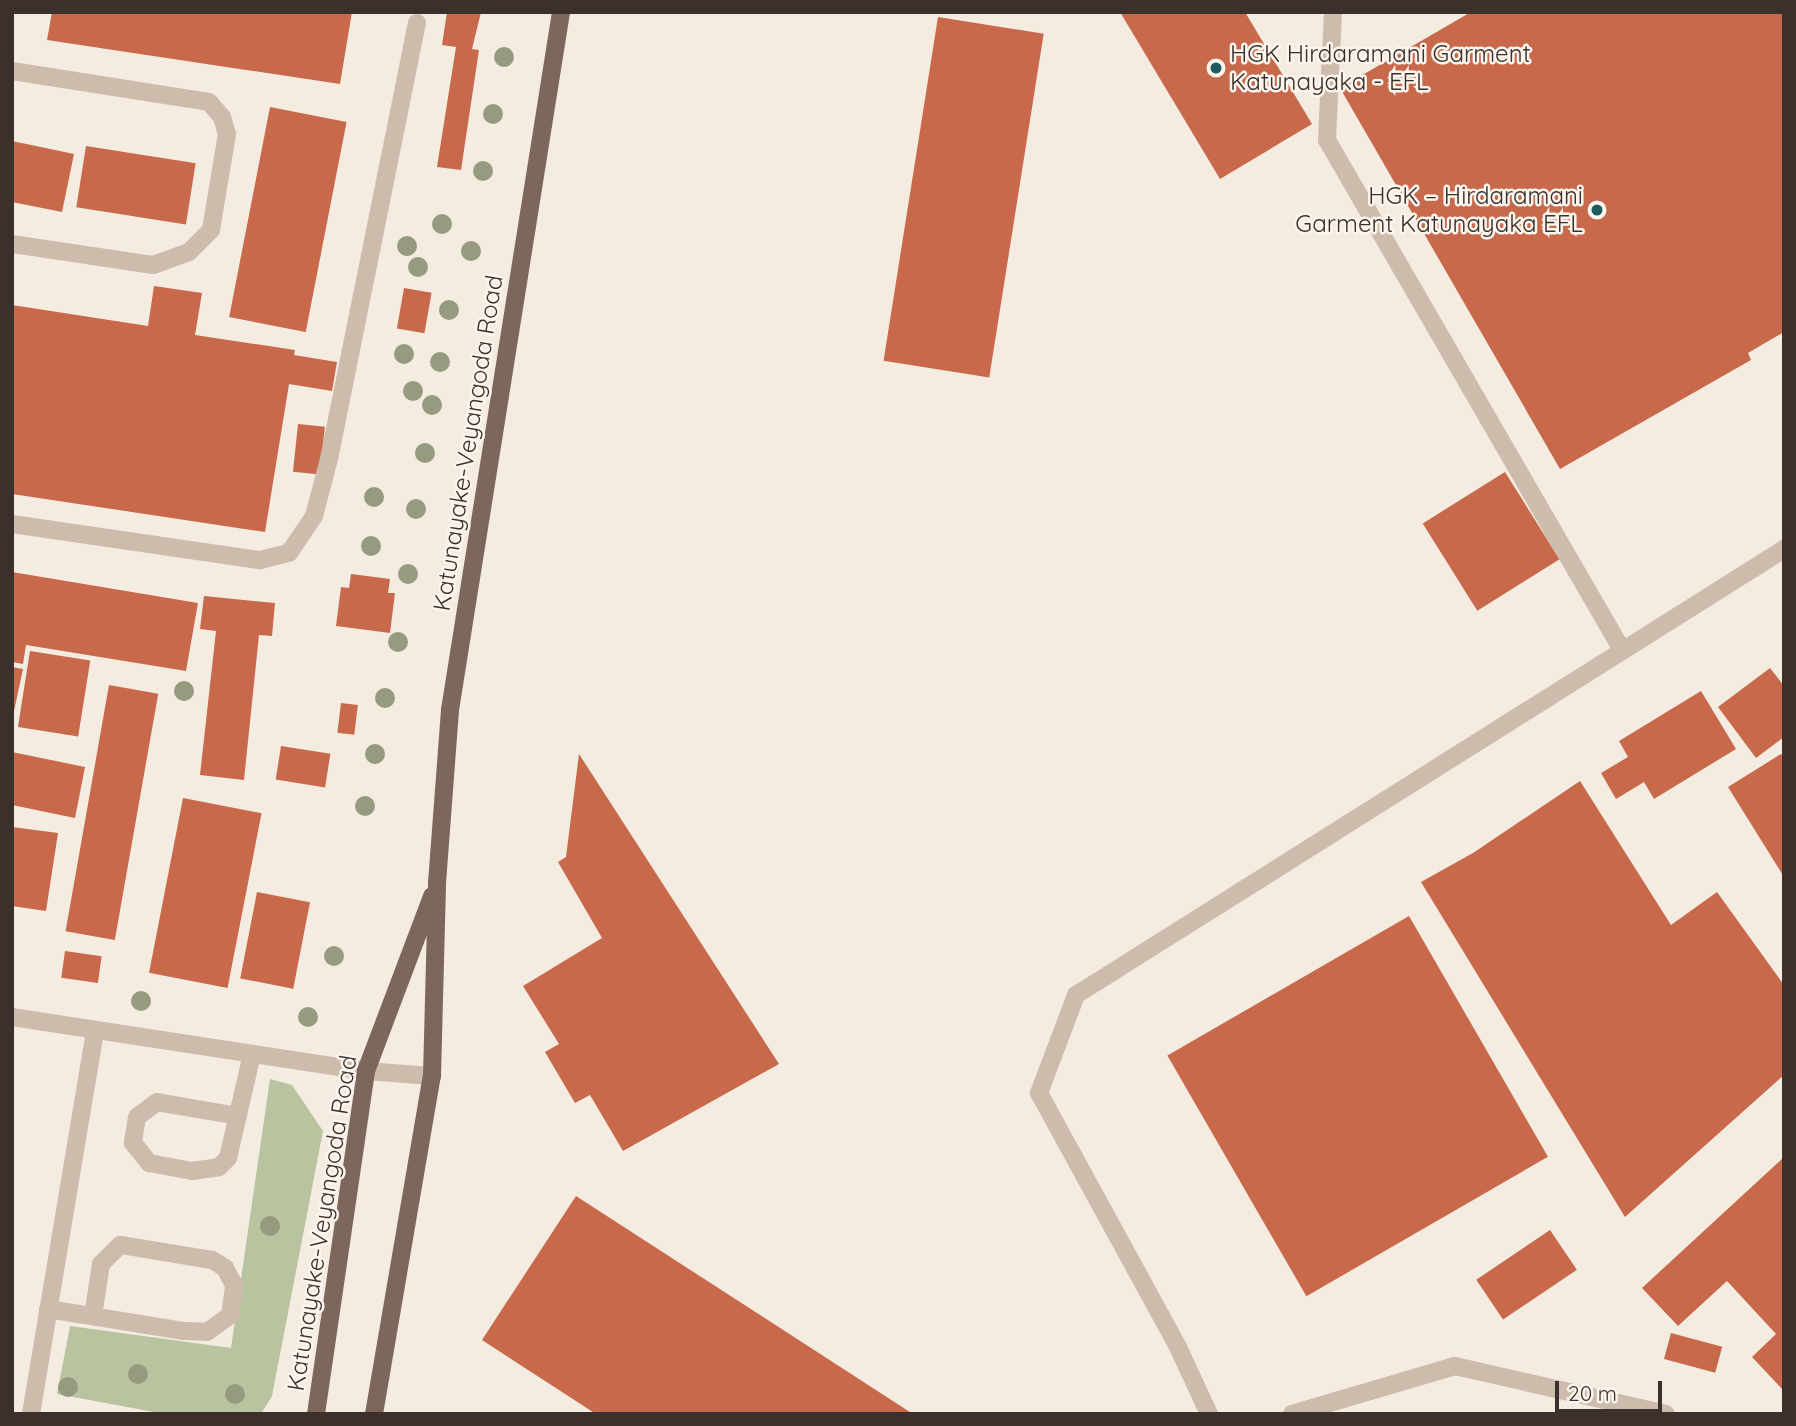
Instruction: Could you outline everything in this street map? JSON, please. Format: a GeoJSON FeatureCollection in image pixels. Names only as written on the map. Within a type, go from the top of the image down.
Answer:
{"type":"FeatureCollection","features":[{"type":"Feature","properties":{"kind":"main road","name":"Katunayake-Veyangoda Road"},"geometry":{"type":"LineString","coordinates":[[374,1414],[432,1076],[437,883],[450,710],[561,12]]}},
{"type":"Feature","properties":{"kind":"main road","name":"Katunayake-Veyangoda Road"},"geometry":{"type":"LineString","coordinates":[[316,1414],[366,1071],[437,883]]}},
{"type":"Feature","properties":{"kind":"lane"},"geometry":{"type":"LineString","coordinates":[[1333,12],[1327,140],[1622,650]]}},
{"type":"Feature","properties":{"kind":"lane"},"geometry":{"type":"LineString","coordinates":[[12,524],[260,560],[289,553],[314,516],[329,459],[417,23]]}},
{"type":"Feature","properties":{"kind":"lane"},"geometry":{"type":"LineString","coordinates":[[12,71],[209,102],[222,117],[227,134],[211,230],[190,253],[153,265],[12,243]]}},
{"type":"Feature","properties":{"kind":"lane"},"geometry":{"type":"LineString","coordinates":[[1209,1414],[1177,1345],[1039,1093],[1076,995],[1784,549]]}},
{"type":"Feature","properties":{"kind":"lane"},"geometry":{"type":"LineString","coordinates":[[12,1017],[366,1071],[432,1076]]}},
{"type":"Feature","properties":{"kind":"lane"},"geometry":{"type":"LineString","coordinates":[[31,1414],[95,1030]]}},
{"type":"Feature","properties":{"kind":"lane"},"geometry":{"type":"LineString","coordinates":[[238,1116],[156,1102],[138,1116],[133,1143],[149,1163],[209,1171],[228,1158],[238,1116],[252,1054]]}},
{"type":"Feature","properties":{"kind":"lane"},"geometry":{"type":"LineString","coordinates":[[48,1309],[93,1317],[207,1332],[230,1315],[234,1285],[225,1268],[212,1260],[120,1245],[101,1264],[93,1317]]}},
{"type":"Feature","properties":{"kind":"lane"},"geometry":{"type":"LineString","coordinates":[[1292,1414],[1455,1366],[1666,1414]]}},
{"type":"Feature","properties":{"kind":"green space"},"geometry":{"type":"Polygon","coordinates":[[[270,1079],[292,1085],[323,1131],[272,1396],[261,1414],[165,1414],[57,1394],[70,1326],[231,1348],[270,1079]]]}},
{"type":"Feature","properties":{"kind":"building"},"geometry":{"type":"Polygon","coordinates":[[[52,12],[352,12],[340,84],[47,40],[52,12]]]}},
{"type":"Feature","properties":{"kind":"building"},"geometry":{"type":"Polygon","coordinates":[[[447,12],[481,12],[472,49],[479,50],[461,170],[437,167],[456,47],[442,45],[447,12]]]}},
{"type":"Feature","properties":{"kind":"building","name":"HGK Hirdaramani Garment Katunayaka - EFL"},"geometry":{"type":"Polygon","coordinates":[[[1120,12],[1245,12],[1312,124],[1220,179],[1120,12]]]}},
{"type":"Feature","properties":{"kind":"building","name":"HGK – Hirdaramani Garment Katunayaka EFL"},"geometry":{"type":"Polygon","coordinates":[[[1471,12],[1784,12],[1784,332],[1748,353],[1751,360],[1560,469],[1340,88],[1471,12]]]}},
{"type":"Feature","properties":{"kind":"building"},"geometry":{"type":"Polygon","coordinates":[[[938,17],[1044,34],[989,377],[884,361],[938,17]]]}},
{"type":"Feature","properties":{"kind":"building"},"geometry":{"type":"Polygon","coordinates":[[[270,107],[347,122],[306,332],[229,317],[270,107]]]}},
{"type":"Feature","properties":{"kind":"building"},"geometry":{"type":"Polygon","coordinates":[[[12,141],[74,154],[62,212],[12,202],[12,141]]]}},
{"type":"Feature","properties":{"kind":"building"},"geometry":{"type":"Polygon","coordinates":[[[86,146],[196,163],[186,225],[76,207],[86,146]]]}},
{"type":"Feature","properties":{"kind":"building"},"geometry":{"type":"Polygon","coordinates":[[[154,286],[202,293],[195,335],[295,350],[294,355],[337,362],[332,391],[289,384],[265,532],[12,494],[12,305],[148,326],[154,286]]]}},
{"type":"Feature","properties":{"kind":"building"},"geometry":{"type":"Polygon","coordinates":[[[404,288],[432,293],[424,333],[397,328],[404,288]]]}},
{"type":"Feature","properties":{"kind":"building"},"geometry":{"type":"Polygon","coordinates":[[[298,424],[325,427],[320,475],[293,472],[298,424]]]}},
{"type":"Feature","properties":{"kind":"building"},"geometry":{"type":"Polygon","coordinates":[[[1505,472],[1560,559],[1477,611],[1423,523],[1505,472]]]}},
{"type":"Feature","properties":{"kind":"building"},"geometry":{"type":"Polygon","coordinates":[[[12,572],[198,603],[186,671],[26,645],[23,664],[12,662],[12,572]]]}},
{"type":"Feature","properties":{"kind":"building"},"geometry":{"type":"Polygon","coordinates":[[[351,574],[390,579],[388,593],[395,593],[390,633],[336,626],[341,587],[349,588],[351,574]]]}},
{"type":"Feature","properties":{"kind":"building"},"geometry":{"type":"Polygon","coordinates":[[[204,596],[275,603],[272,636],[259,635],[244,780],[200,775],[216,631],[200,629],[204,596]]]}},
{"type":"Feature","properties":{"kind":"building"},"geometry":{"type":"Polygon","coordinates":[[[30,651],[90,661],[78,737],[18,727],[30,651]]]}},
{"type":"Feature","properties":{"kind":"building"},"geometry":{"type":"Polygon","coordinates":[[[12,667],[23,669],[13,716],[12,716],[12,667]]]}},
{"type":"Feature","properties":{"kind":"building"},"geometry":{"type":"Polygon","coordinates":[[[1770,668],[1784,686],[1784,737],[1756,758],[1718,707],[1770,668]]]}},
{"type":"Feature","properties":{"kind":"building"},"geometry":{"type":"Polygon","coordinates":[[[109,685],[158,694],[115,940],[66,931],[109,685]]]}},
{"type":"Feature","properties":{"kind":"building"},"geometry":{"type":"Polygon","coordinates":[[[1701,691],[1736,749],[1654,799],[1644,782],[1616,799],[1601,773],[1628,757],[1619,741],[1701,691]]]}},
{"type":"Feature","properties":{"kind":"building"},"geometry":{"type":"Polygon","coordinates":[[[341,703],[358,705],[354,735],[337,733],[341,703]]]}},
{"type":"Feature","properties":{"kind":"building"},"geometry":{"type":"Polygon","coordinates":[[[281,746],[330,754],[325,787],[276,780],[281,746]]]}},
{"type":"Feature","properties":{"kind":"building"},"geometry":{"type":"Polygon","coordinates":[[[12,752],[85,767],[75,818],[12,805],[12,752]]]}},
{"type":"Feature","properties":{"kind":"building"},"geometry":{"type":"Polygon","coordinates":[[[579,754],[779,1064],[623,1151],[590,1095],[575,1103],[545,1052],[559,1044],[523,986],[602,938],[558,862],[566,857],[579,754]]]}},
{"type":"Feature","properties":{"kind":"building"},"geometry":{"type":"Polygon","coordinates":[[[1781,754],[1784,758],[1784,877],[1728,787],[1781,754]]]}},
{"type":"Feature","properties":{"kind":"building"},"geometry":{"type":"Polygon","coordinates":[[[1580,781],[1671,925],[1717,892],[1784,985],[1784,1075],[1625,1217],[1421,882],[1473,853],[1580,781]]]}},
{"type":"Feature","properties":{"kind":"building"},"geometry":{"type":"Polygon","coordinates":[[[183,798],[262,813],[228,988],[149,973],[183,798]]]}},
{"type":"Feature","properties":{"kind":"building"},"geometry":{"type":"Polygon","coordinates":[[[12,827],[58,833],[46,911],[12,906],[12,827]]]}},
{"type":"Feature","properties":{"kind":"building"},"geometry":{"type":"Polygon","coordinates":[[[257,892],[310,902],[293,989],[240,978],[257,892]]]}},
{"type":"Feature","properties":{"kind":"building"},"geometry":{"type":"Polygon","coordinates":[[[1409,916],[1548,1157],[1306,1296],[1167,1056],[1409,916]]]}},
{"type":"Feature","properties":{"kind":"building"},"geometry":{"type":"Polygon","coordinates":[[[65,951],[102,956],[98,983],[61,978],[65,951]]]}},
{"type":"Feature","properties":{"kind":"building"},"geometry":{"type":"Polygon","coordinates":[[[1784,1157],[1784,1391],[1752,1357],[1776,1334],[1727,1281],[1678,1326],[1642,1288],[1784,1157]]]}},
{"type":"Feature","properties":{"kind":"building"},"geometry":{"type":"Polygon","coordinates":[[[576,1196],[913,1414],[596,1414],[482,1340],[576,1196]]]}},
{"type":"Feature","properties":{"kind":"building"},"geometry":{"type":"Polygon","coordinates":[[[1550,1230],[1577,1270],[1503,1320],[1476,1280],[1550,1230]]]}},
{"type":"Feature","properties":{"kind":"building"},"geometry":{"type":"Polygon","coordinates":[[[1671,1333],[1722,1347],[1715,1373],[1664,1359],[1671,1333]]]}},
{"type":"Feature","properties":{"kind":"place","name":"HGK Hirdaramani Garment Katunayaka - EFL"},"geometry":{"type":"Point","coordinates":[1216,68]}},
{"type":"Feature","properties":{"kind":"place","name":"HGK – Hirdaramani Garment Katunayaka EFL"},"geometry":{"type":"Point","coordinates":[1597,210]}}]}
